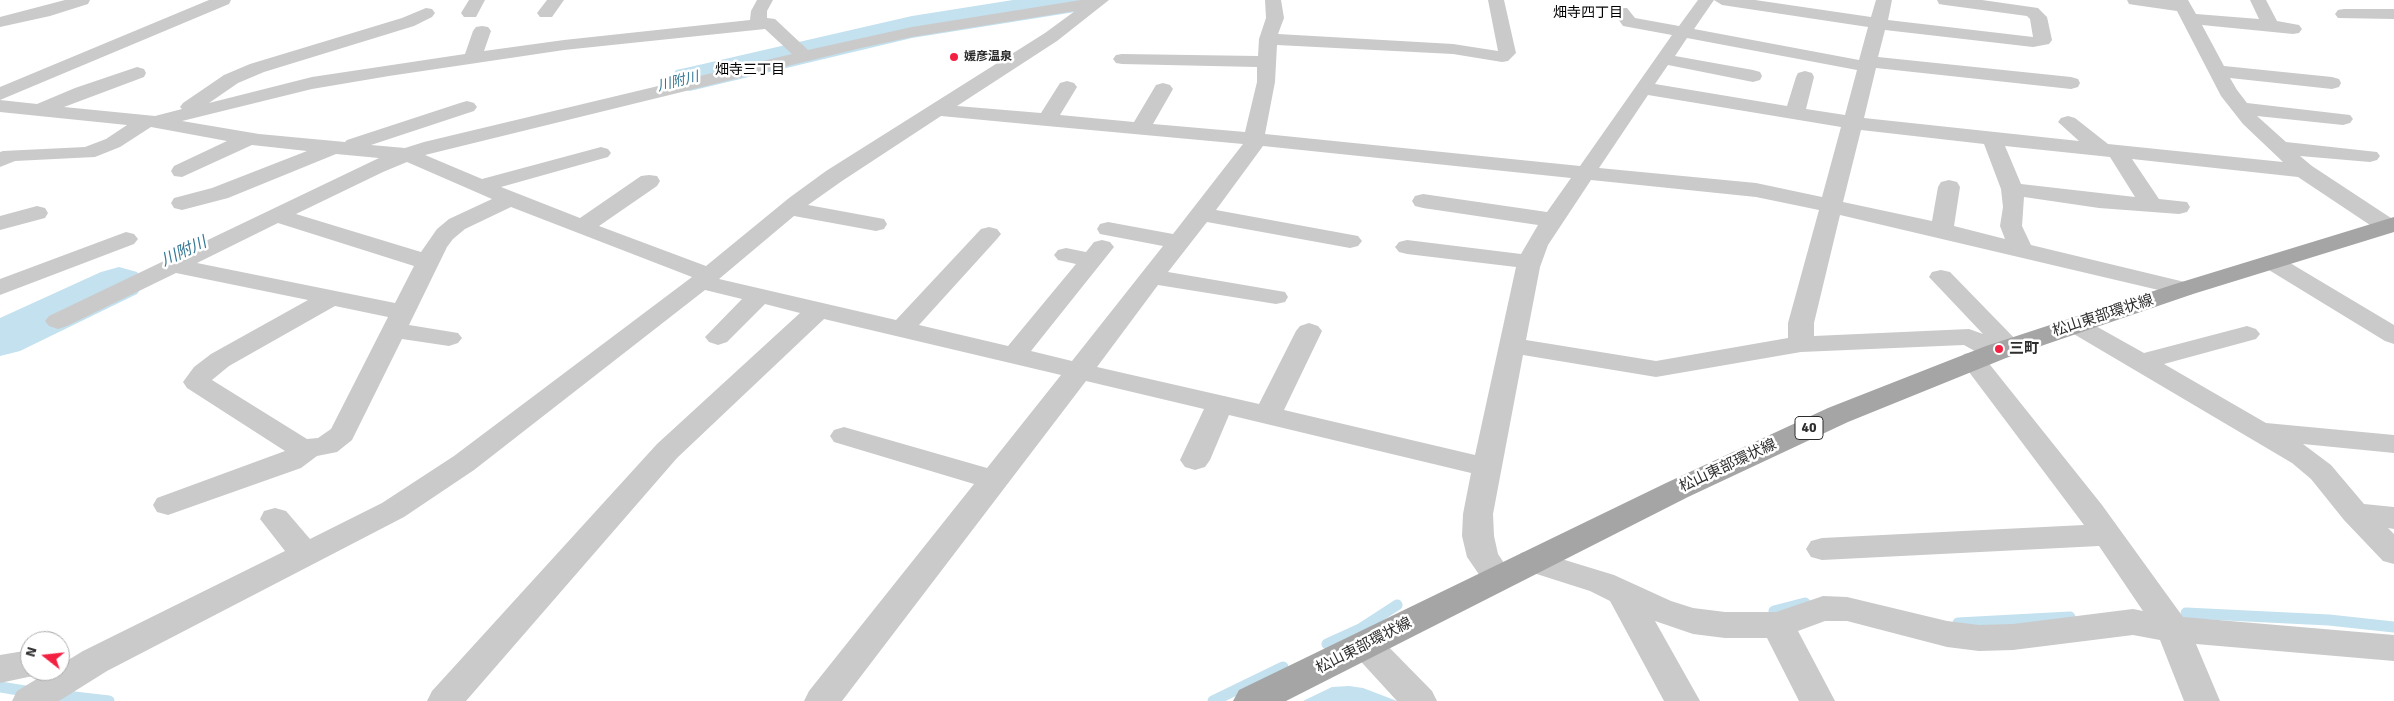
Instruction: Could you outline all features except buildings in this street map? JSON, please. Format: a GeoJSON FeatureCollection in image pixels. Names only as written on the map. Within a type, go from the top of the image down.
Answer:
{"type":"FeatureCollection","features":[{"type":"Feature","properties":{"kind":"main road","name":"松山東部環状線"},"geometry":{"type":"LineString","coordinates":[[1252,701],[1677,490],[1838,415],[1993,353],[2184,289],[2391,225]]}},
{"type":"Feature","properties":{"kind":"street"},"geometry":{"type":"LineString","coordinates":[[0,22],[44,12],[82,0]]}},
{"type":"Feature","properties":{"kind":"street"},"geometry":{"type":"LineString","coordinates":[[0,94],[224,0]]}},
{"type":"Feature","properties":{"kind":"street"},"geometry":{"type":"LineString","coordinates":[[758,24],[759,11],[765,0]]}},
{"type":"Feature","properties":{"kind":"street"},"geometry":{"type":"LineString","coordinates":[[822,701],[1252,148],[1256,139],[1266,82],[1268,39],[1275,18],[1273,0]]}},
{"type":"Feature","properties":{"kind":"street"},"geometry":{"type":"LineString","coordinates":[[1268,39],[1453,50],[1494,57],[1507,55],[1496,0]]}},
{"type":"Feature","properties":{"kind":"street"},"geometry":{"type":"LineString","coordinates":[[1498,578],[1483,557],[1478,536],[1478,514],[1512,345],[1530,262],[1536,245],[1643,88],[1706,0]]}},
{"type":"Feature","properties":{"kind":"street"},"geometry":{"type":"LineString","coordinates":[[1722,0],[1786,5],[1827,23],[1878,24],[2033,42],[2043,40],[2038,17],[2032,12],[1945,0]]}},
{"type":"Feature","properties":{"kind":"street"},"geometry":{"type":"LineString","coordinates":[[1801,344],[1801,323],[1832,205],[1851,122],[1884,0]]}},
{"type":"Feature","properties":{"kind":"street"},"geometry":{"type":"LineString","coordinates":[[2135,0],[2293,29]]}},
{"type":"Feature","properties":{"kind":"street"},"geometry":{"type":"LineString","coordinates":[[2258,0],[2270,25]]}},
{"type":"Feature","properties":{"kind":"street"},"geometry":{"type":"LineString","coordinates":[[2369,0],[2394,12]]}},
{"type":"Feature","properties":{"kind":"street"},"geometry":{"type":"LineString","coordinates":[[58,322],[375,167],[433,146],[802,53],[1037,6],[1100,1]]}},
{"type":"Feature","properties":{"kind":"street"},"geometry":{"type":"LineString","coordinates":[[30,701],[74,663],[305,554],[393,510],[464,463],[705,278],[834,176],[1051,37],[1100,1]]}},
{"type":"Feature","properties":{"kind":"street"},"geometry":{"type":"LineString","coordinates":[[2184,9],[2216,71],[2240,108],[2304,171],[2391,225]]}},
{"type":"Feature","properties":{"kind":"street"},"geometry":{"type":"LineString","coordinates":[[44,12],[65,20]]}},
{"type":"Feature","properties":{"kind":"street"},"geometry":{"type":"LineString","coordinates":[[2344,14],[2394,12]]}},
{"type":"Feature","properties":{"kind":"street"},"geometry":{"type":"LineString","coordinates":[[180,115],[214,89],[248,72],[400,24],[426,13]]}},
{"type":"Feature","properties":{"kind":"street"},"geometry":{"type":"LineString","coordinates":[[1622,17],[1683,32],[1868,64],[2071,83]]}},
{"type":"Feature","properties":{"kind":"street"},"geometry":{"type":"LineString","coordinates":[[0,161],[10,155],[88,153],[113,143],[152,121],[312,83],[473,57],[770,23],[802,53]]}},
{"type":"Feature","properties":{"kind":"street"},"geometry":{"type":"LineString","coordinates":[[1394,28],[1396,46]]}},
{"type":"Feature","properties":{"kind":"street"},"geometry":{"type":"LineString","coordinates":[[473,57],[482,31]]}},
{"type":"Feature","properties":{"kind":"street"},"geometry":{"type":"LineString","coordinates":[[1664,58],[1753,76]]}},
{"type":"Feature","properties":{"kind":"street"},"geometry":{"type":"LineString","coordinates":[[1122,59],[1267,62]]}},
{"type":"Feature","properties":{"kind":"street"},"geometry":{"type":"LineString","coordinates":[[2216,71],[2332,83]]}},
{"type":"Feature","properties":{"kind":"street"},"geometry":{"type":"LineString","coordinates":[[41,110],[109,82],[138,73]]}},
{"type":"Feature","properties":{"kind":"street"},"geometry":{"type":"LineString","coordinates":[[78,77],[109,82]]}},
{"type":"Feature","properties":{"kind":"street"},"geometry":{"type":"LineString","coordinates":[[1795,113],[1805,77]]}},
{"type":"Feature","properties":{"kind":"street"},"geometry":{"type":"LineString","coordinates":[[1047,120],[1067,87]]}},
{"type":"Feature","properties":{"kind":"street"},"geometry":{"type":"LineString","coordinates":[[1643,88],[1851,122],[2111,152],[2304,171]]}},
{"type":"Feature","properties":{"kind":"street"},"geometry":{"type":"LineString","coordinates":[[1141,128],[1163,89]]}},
{"type":"Feature","properties":{"kind":"street"},"geometry":{"type":"LineString","coordinates":[[0,106],[152,121],[204,132],[407,155],[705,278],[759,296],[1487,467]]}},
{"type":"Feature","properties":{"kind":"street"},"geometry":{"type":"LineString","coordinates":[[182,203],[220,193],[339,147],[468,107]]}},
{"type":"Feature","properties":{"kind":"street"},"geometry":{"type":"LineString","coordinates":[[2240,108],[2343,118]]}},
{"type":"Feature","properties":{"kind":"street"},"geometry":{"type":"LineString","coordinates":[[937,110],[1256,139],[1756,190],[1832,205],[2184,289]]}},
{"type":"Feature","properties":{"kind":"street"},"geometry":{"type":"LineString","coordinates":[[2068,122],[2111,152],[2151,204]]}},
{"type":"Feature","properties":{"kind":"street"},"geometry":{"type":"LineString","coordinates":[[182,170],[250,138]]}},
{"type":"Feature","properties":{"kind":"street"},"geometry":{"type":"LineString","coordinates":[[1992,139],[2012,189],[2014,207],[2011,226],[2022,251]]}},
{"type":"Feature","properties":{"kind":"street"},"geometry":{"type":"LineString","coordinates":[[2279,148],[2370,156]]}},
{"type":"Feature","properties":{"kind":"street"},"geometry":{"type":"LineString","coordinates":[[480,186],[601,154]]}},
{"type":"Feature","properties":{"kind":"street"},"geometry":{"type":"LineString","coordinates":[[582,227],[649,181]]}},
{"type":"Feature","properties":{"kind":"street"},"geometry":{"type":"LineString","coordinates":[[1942,231],[1950,187]]}},
{"type":"Feature","properties":{"kind":"street"},"geometry":{"type":"LineString","coordinates":[[2012,189],[2099,201],[2179,207]]}},
{"type":"Feature","properties":{"kind":"street"},"geometry":{"type":"LineString","coordinates":[[168,505],[291,461],[308,450],[327,445],[342,434],[427,262],[444,234],[457,224],[510,199]]}},
{"type":"Feature","properties":{"kind":"street"},"geometry":{"type":"LineString","coordinates":[[1423,201],[1553,220]]}},
{"type":"Feature","properties":{"kind":"street"},"geometry":{"type":"LineString","coordinates":[[790,209],[876,224]]}},
{"type":"Feature","properties":{"kind":"street"},"geometry":{"type":"LineString","coordinates":[[0,223],[37,213]]}},
{"type":"Feature","properties":{"kind":"street"},"geometry":{"type":"LineString","coordinates":[[1201,214],[1350,241]]}},
{"type":"Feature","properties":{"kind":"street"},"geometry":{"type":"LineString","coordinates":[[275,215],[427,262]]}},
{"type":"Feature","properties":{"kind":"street"},"geometry":{"type":"LineString","coordinates":[[901,330],[989,234]]}},
{"type":"Feature","properties":{"kind":"street"},"geometry":{"type":"LineString","coordinates":[[0,288],[126,240]]}},
{"type":"Feature","properties":{"kind":"street"},"geometry":{"type":"LineString","coordinates":[[1066,255],[1101,246],[1179,242]]}},
{"type":"Feature","properties":{"kind":"street"},"geometry":{"type":"LineString","coordinates":[[1013,357],[1101,246]]}},
{"type":"Feature","properties":{"kind":"street"},"geometry":{"type":"LineString","coordinates":[[1407,247],[1530,262]]}},
{"type":"Feature","properties":{"kind":"street"},"geometry":{"type":"LineString","coordinates":[[2272,262],[2394,336]]}},
{"type":"Feature","properties":{"kind":"street"},"geometry":{"type":"LineString","coordinates":[[172,265],[332,297],[449,338]]}},
{"type":"Feature","properties":{"kind":"street"},"geometry":{"type":"LineString","coordinates":[[1152,277],[1276,297]]}},
{"type":"Feature","properties":{"kind":"street"},"geometry":{"type":"LineString","coordinates":[[1940,277],[1993,353],[2107,535],[2174,628],[2202,701]]}},
{"type":"Feature","properties":{"kind":"street"},"geometry":{"type":"LineString","coordinates":[[718,337],[759,296]]}},
{"type":"Feature","properties":{"kind":"street"},"geometry":{"type":"LineString","coordinates":[[308,450],[297,446],[197,382],[202,373],[220,360],[332,297]]}},
{"type":"Feature","properties":{"kind":"street"},"geometry":{"type":"LineString","coordinates":[[445,701],[667,450],[818,310]]}},
{"type":"Feature","properties":{"kind":"street"},"geometry":{"type":"LineString","coordinates":[[2076,325],[2261,430],[2302,456],[2321,472],[2355,513],[2394,553]]}},
{"type":"Feature","properties":{"kind":"street"},"geometry":{"type":"LineString","coordinates":[[1267,416],[1308,331]]}},
{"type":"Feature","properties":{"kind":"street"},"geometry":{"type":"LineString","coordinates":[[2142,362],[2247,334]]}},
{"type":"Feature","properties":{"kind":"street"},"geometry":{"type":"LineString","coordinates":[[1512,345],[1656,369],[1801,344],[1969,337],[1993,353]]}},
{"type":"Feature","properties":{"kind":"street"},"geometry":{"type":"LineString","coordinates":[[1195,460],[1220,405]]}},
{"type":"Feature","properties":{"kind":"street"},"geometry":{"type":"LineString","coordinates":[[2261,430],[2394,444]]}},
{"type":"Feature","properties":{"kind":"street"},"geometry":{"type":"LineString","coordinates":[[844,436],[994,480]]}},
{"type":"Feature","properties":{"kind":"street"},"geometry":{"type":"LineString","coordinates":[[2355,513],[2394,518]]}},
{"type":"Feature","properties":{"kind":"street"},"geometry":{"type":"LineString","coordinates":[[275,519],[305,554]]}},
{"type":"Feature","properties":{"kind":"street"},"geometry":{"type":"LineString","coordinates":[[1822,549],[2107,535]]}},
{"type":"Feature","properties":{"kind":"street"},"geometry":{"type":"LineString","coordinates":[[1532,561],[1602,583],[1659,610],[1693,621],[1725,625],[1778,625],[1823,608],[1847,609],[1948,634],[1979,638],[2012,637],[2133,622],[2174,628],[2394,648]]}},
{"type":"Feature","properties":{"kind":"street"},"geometry":{"type":"LineString","coordinates":[[1622,593],[1682,701]]}},
{"type":"Feature","properties":{"kind":"street"},"geometry":{"type":"LineString","coordinates":[[1778,625],[1817,701]]}},
{"type":"Feature","properties":{"kind":"street"},"geometry":{"type":"LineString","coordinates":[[1366,645],[1419,701]]}},
{"type":"Feature","properties":{"kind":"street"},"geometry":{"type":"LineString","coordinates":[[0,669],[20,666]]}},
{"type":"Feature","properties":{"kind":"water"},"geometry":{"type":"Polygon","coordinates":[[[1349,686],[1363,688],[1397,701],[1303,701],[1332,687],[1349,686]]]}},
{"type":"Feature","properties":{"kind":"waterway","name":"川附川"},"geometry":{"type":"LineString","coordinates":[[690,79],[912,27],[1081,0]]}},
{"type":"Feature","properties":{"kind":"waterway","name":"川附川"},"geometry":{"type":"LineString","coordinates":[[0,339],[119,283]]}},
{"type":"Feature","properties":{"kind":"waterway"},"geometry":{"type":"LineString","coordinates":[[1774,611],[1805,603]]}},
{"type":"Feature","properties":{"kind":"waterway"},"geometry":{"type":"LineString","coordinates":[[1327,644],[1360,629],[1397,605]]}},
{"type":"Feature","properties":{"kind":"waterway"},"geometry":{"type":"LineString","coordinates":[[2186,613],[2329,620],[2394,627]]}},
{"type":"Feature","properties":{"kind":"waterway"},"geometry":{"type":"LineString","coordinates":[[1958,623],[2070,617]]}},
{"type":"Feature","properties":{"kind":"waterway"},"geometry":{"type":"LineString","coordinates":[[1213,701],[1283,667]]}},
{"type":"Feature","properties":{"kind":"waterway"},"geometry":{"type":"LineString","coordinates":[[0,687],[25,691]]}},
{"type":"Feature","properties":{"kind":"waterway"},"geometry":{"type":"LineString","coordinates":[[57,695],[109,701]]}},
{"type":"Feature","properties":{"kind":"place","name":"媛彦温泉"},"geometry":{"type":"Point","coordinates":[954,57]}},
{"type":"Feature","properties":{"kind":"place","name":"三町"},"geometry":{"type":"Point","coordinates":[1999,349]}},
{"type":"Feature","properties":{"kind":"district","name":"畑寺四丁目"},"geometry":{"type":"Point","coordinates":[1588,13]}},
{"type":"Feature","properties":{"kind":"district","name":"畑寺三丁目"},"geometry":{"type":"Point","coordinates":[750,70]}}]}
